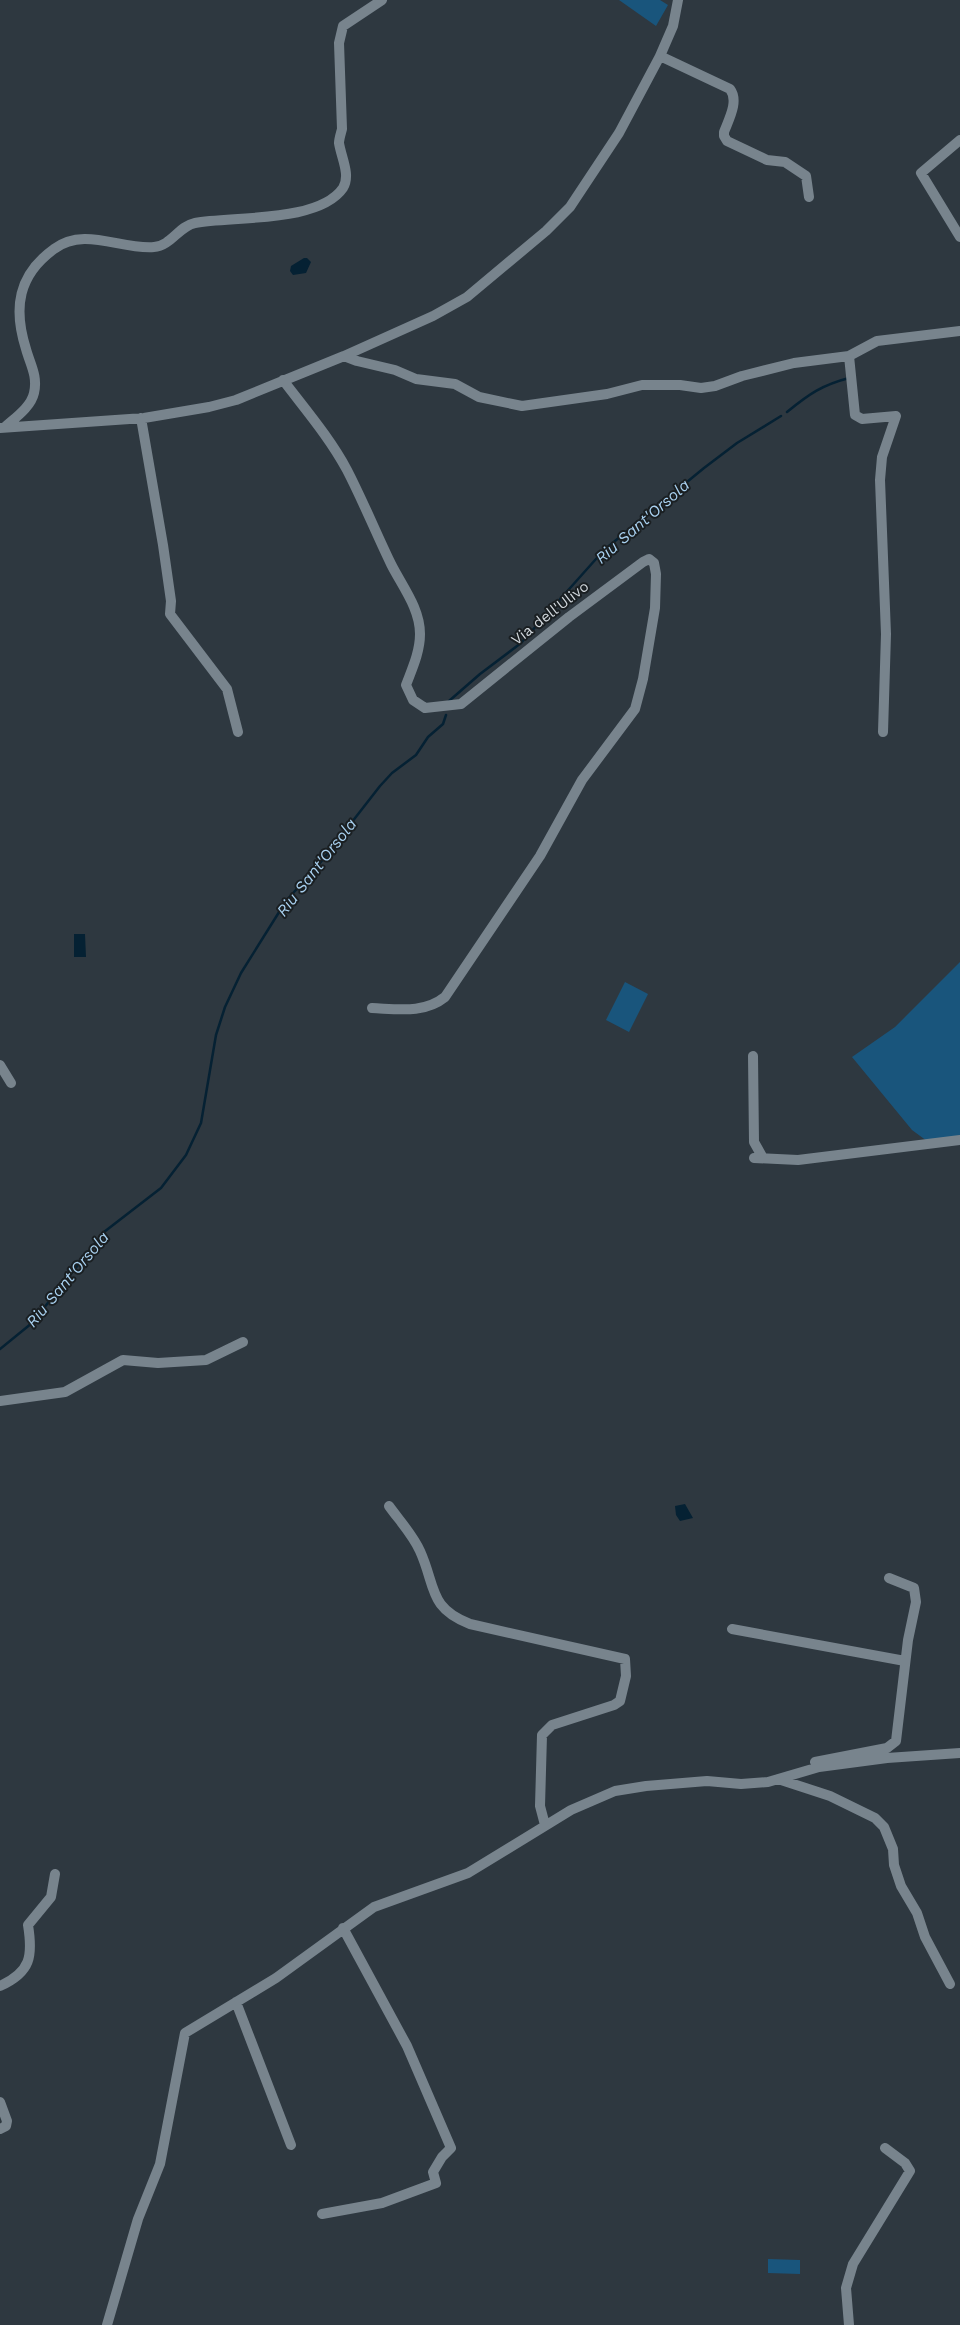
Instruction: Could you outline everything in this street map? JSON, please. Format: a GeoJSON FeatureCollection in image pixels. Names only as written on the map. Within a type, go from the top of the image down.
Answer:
{"type":"FeatureCollection","features":[{"type":"Feature","properties":{"kind":"street"},"geometry":{"type":"LineString","coordinates":[[3,428],[31,401],[34,393],[35,373],[26,351],[18,321],[21,291],[36,264],[56,247],[76,240],[99,239],[141,248],[156,247],[170,242],[192,224],[283,215],[313,208],[343,188],[346,180],[339,142],[342,129],[339,43],[344,26],[382,0]]}},
{"type":"Feature","properties":{"kind":"street"},"geometry":{"type":"LineString","coordinates":[[3,428],[141,418],[209,407],[236,400],[344,356],[433,316],[467,297],[546,231],[570,207],[619,133],[660,56],[673,26],[678,0]]}},
{"type":"Feature","properties":{"kind":"street"},"geometry":{"type":"LineString","coordinates":[[660,56],[730,88],[734,94],[734,102],[724,132],[727,141],[767,160],[784,162],[806,176],[809,197]]}},
{"type":"Feature","properties":{"kind":"street"},"geometry":{"type":"LineString","coordinates":[[960,140],[921,173],[960,237]]}},
{"type":"Feature","properties":{"kind":"street"},"geometry":{"type":"LineString","coordinates":[[344,356],[395,370],[416,379],[455,384],[479,397],[522,406],[607,394],[642,384],[680,385],[701,388],[715,386],[742,376],[794,363],[850,356],[878,341],[960,331]]}},
{"type":"Feature","properties":{"kind":"street"},"geometry":{"type":"LineString","coordinates":[[850,356],[855,415],[862,419],[896,416],[882,457],[880,480],[886,634],[883,732]]}},
{"type":"Feature","properties":{"kind":"street","name":"Via dell'Ulivo"},"geometry":{"type":"LineString","coordinates":[[283,380],[317,424],[346,469],[416,612],[420,634],[417,657],[406,685],[413,700],[425,708],[461,704],[472,698],[504,668],[643,562],[649,559],[654,563],[656,574],[655,608],[643,679],[635,709],[582,780],[540,856],[445,997],[435,1005],[424,1008],[372,1008]]}},
{"type":"Feature","properties":{"kind":"street"},"geometry":{"type":"LineString","coordinates":[[141,418],[163,545],[171,601],[170,614],[227,689],[238,732]]}},
{"type":"Feature","properties":{"kind":"street"},"geometry":{"type":"LineString","coordinates":[[753,1056],[754,1142],[759,1158],[798,1160],[960,1140]]}},
{"type":"Feature","properties":{"kind":"street"},"geometry":{"type":"LineString","coordinates":[[0,1065],[11,1083]]}},
{"type":"Feature","properties":{"kind":"street"},"geometry":{"type":"LineString","coordinates":[[0,1402],[65,1392],[123,1360],[158,1363],[206,1360],[243,1342]]}},
{"type":"Feature","properties":{"kind":"street"},"geometry":{"type":"LineString","coordinates":[[389,1506],[420,1550],[433,1592],[447,1613],[454,1618],[470,1624],[625,1658],[626,1676],[620,1701],[614,1705],[552,1725],[542,1735],[540,1806],[546,1825]]}},
{"type":"Feature","properties":{"kind":"street"},"geometry":{"type":"LineString","coordinates":[[768,1782],[773,1774],[832,1757],[887,1748],[896,1741],[916,1592],[909,1585],[889,1578]]}},
{"type":"Feature","properties":{"kind":"street"},"geometry":{"type":"LineString","coordinates":[[732,1629],[906,1661]]}},
{"type":"Feature","properties":{"kind":"street"},"geometry":{"type":"LineString","coordinates":[[107,2325],[138,2219],[160,2164],[185,2033],[276,1978],[374,1907],[468,1873],[571,1810],[615,1791],[646,1786],[707,1781],[741,1784],[768,1782],[818,1767],[887,1758],[960,1753]]}},
{"type":"Feature","properties":{"kind":"street"},"geometry":{"type":"LineString","coordinates":[[778,1778],[830,1796],[875,1818],[884,1827],[894,1849],[894,1866],[901,1886],[917,1913],[925,1937],[950,1984]]}},
{"type":"Feature","properties":{"kind":"street"},"geometry":{"type":"LineString","coordinates":[[0,1986],[18,1974],[30,1958],[32,1944],[28,1925],[51,1897],[55,1874]]}},
{"type":"Feature","properties":{"kind":"street"},"geometry":{"type":"LineString","coordinates":[[322,2214],[382,2203],[436,2183],[433,2172],[442,2157],[451,2148],[407,2046],[343,1928]]}},
{"type":"Feature","properties":{"kind":"street"},"geometry":{"type":"LineString","coordinates":[[236,2002],[291,2145]]}},
{"type":"Feature","properties":{"kind":"street"},"geometry":{"type":"LineString","coordinates":[[0,2102],[7,2121],[6,2126],[0,2129]]}},
{"type":"Feature","properties":{"kind":"street"},"geometry":{"type":"LineString","coordinates":[[849,2325],[846,2288],[853,2264],[910,2171],[905,2163],[885,2148]]}},
{"type":"Feature","properties":{"kind":"shaded area"},"geometry":{"type":"Polygon","coordinates":[[[619,0],[660,0],[668,5],[656,26],[619,0]]]}},
{"type":"Feature","properties":{"kind":"shaded area"},"geometry":{"type":"Polygon","coordinates":[[[304,258],[311,262],[306,273],[293,275],[290,271],[291,266],[304,258]]]}},
{"type":"Feature","properties":{"kind":"shaded area"},"geometry":{"type":"Polygon","coordinates":[[[74,934],[85,934],[86,957],[74,957],[74,934]]]}},
{"type":"Feature","properties":{"kind":"shaded area"},"geometry":{"type":"Polygon","coordinates":[[[960,962],[960,1139],[931,1144],[912,1130],[852,1057],[895,1027],[960,962]]]}},
{"type":"Feature","properties":{"kind":"shaded area"},"geometry":{"type":"Polygon","coordinates":[[[625,982],[648,994],[629,1032],[606,1020],[625,982]]]}},
{"type":"Feature","properties":{"kind":"shaded area"},"geometry":{"type":"Polygon","coordinates":[[[685,1504],[693,1518],[680,1521],[676,1515],[675,1506],[685,1504]]]}},
{"type":"Feature","properties":{"kind":"shaded area"},"geometry":{"type":"Polygon","coordinates":[[[768,2259],[800,2260],[800,2274],[768,2273],[768,2259]]]}},
{"type":"Feature","properties":{"kind":"waterway","name":"Riu Sant'Orsola"},"geometry":{"type":"LineString","coordinates":[[787,412],[816,391],[849,378]]}},
{"type":"Feature","properties":{"kind":"waterway","name":"Riu Sant'Orsola"},"geometry":{"type":"LineString","coordinates":[[449,701],[480,674],[521,643],[604,550],[737,443],[781,416]]}},
{"type":"Feature","properties":{"kind":"waterway","name":"Riu Sant'Orsola"},"geometry":{"type":"LineString","coordinates":[[0,1349],[32,1323],[104,1232],[161,1188],[186,1155],[201,1123],[216,1035],[225,1007],[241,973],[286,901],[320,863],[380,786],[392,773],[416,755],[428,737],[443,724],[446,715]]}}]}
